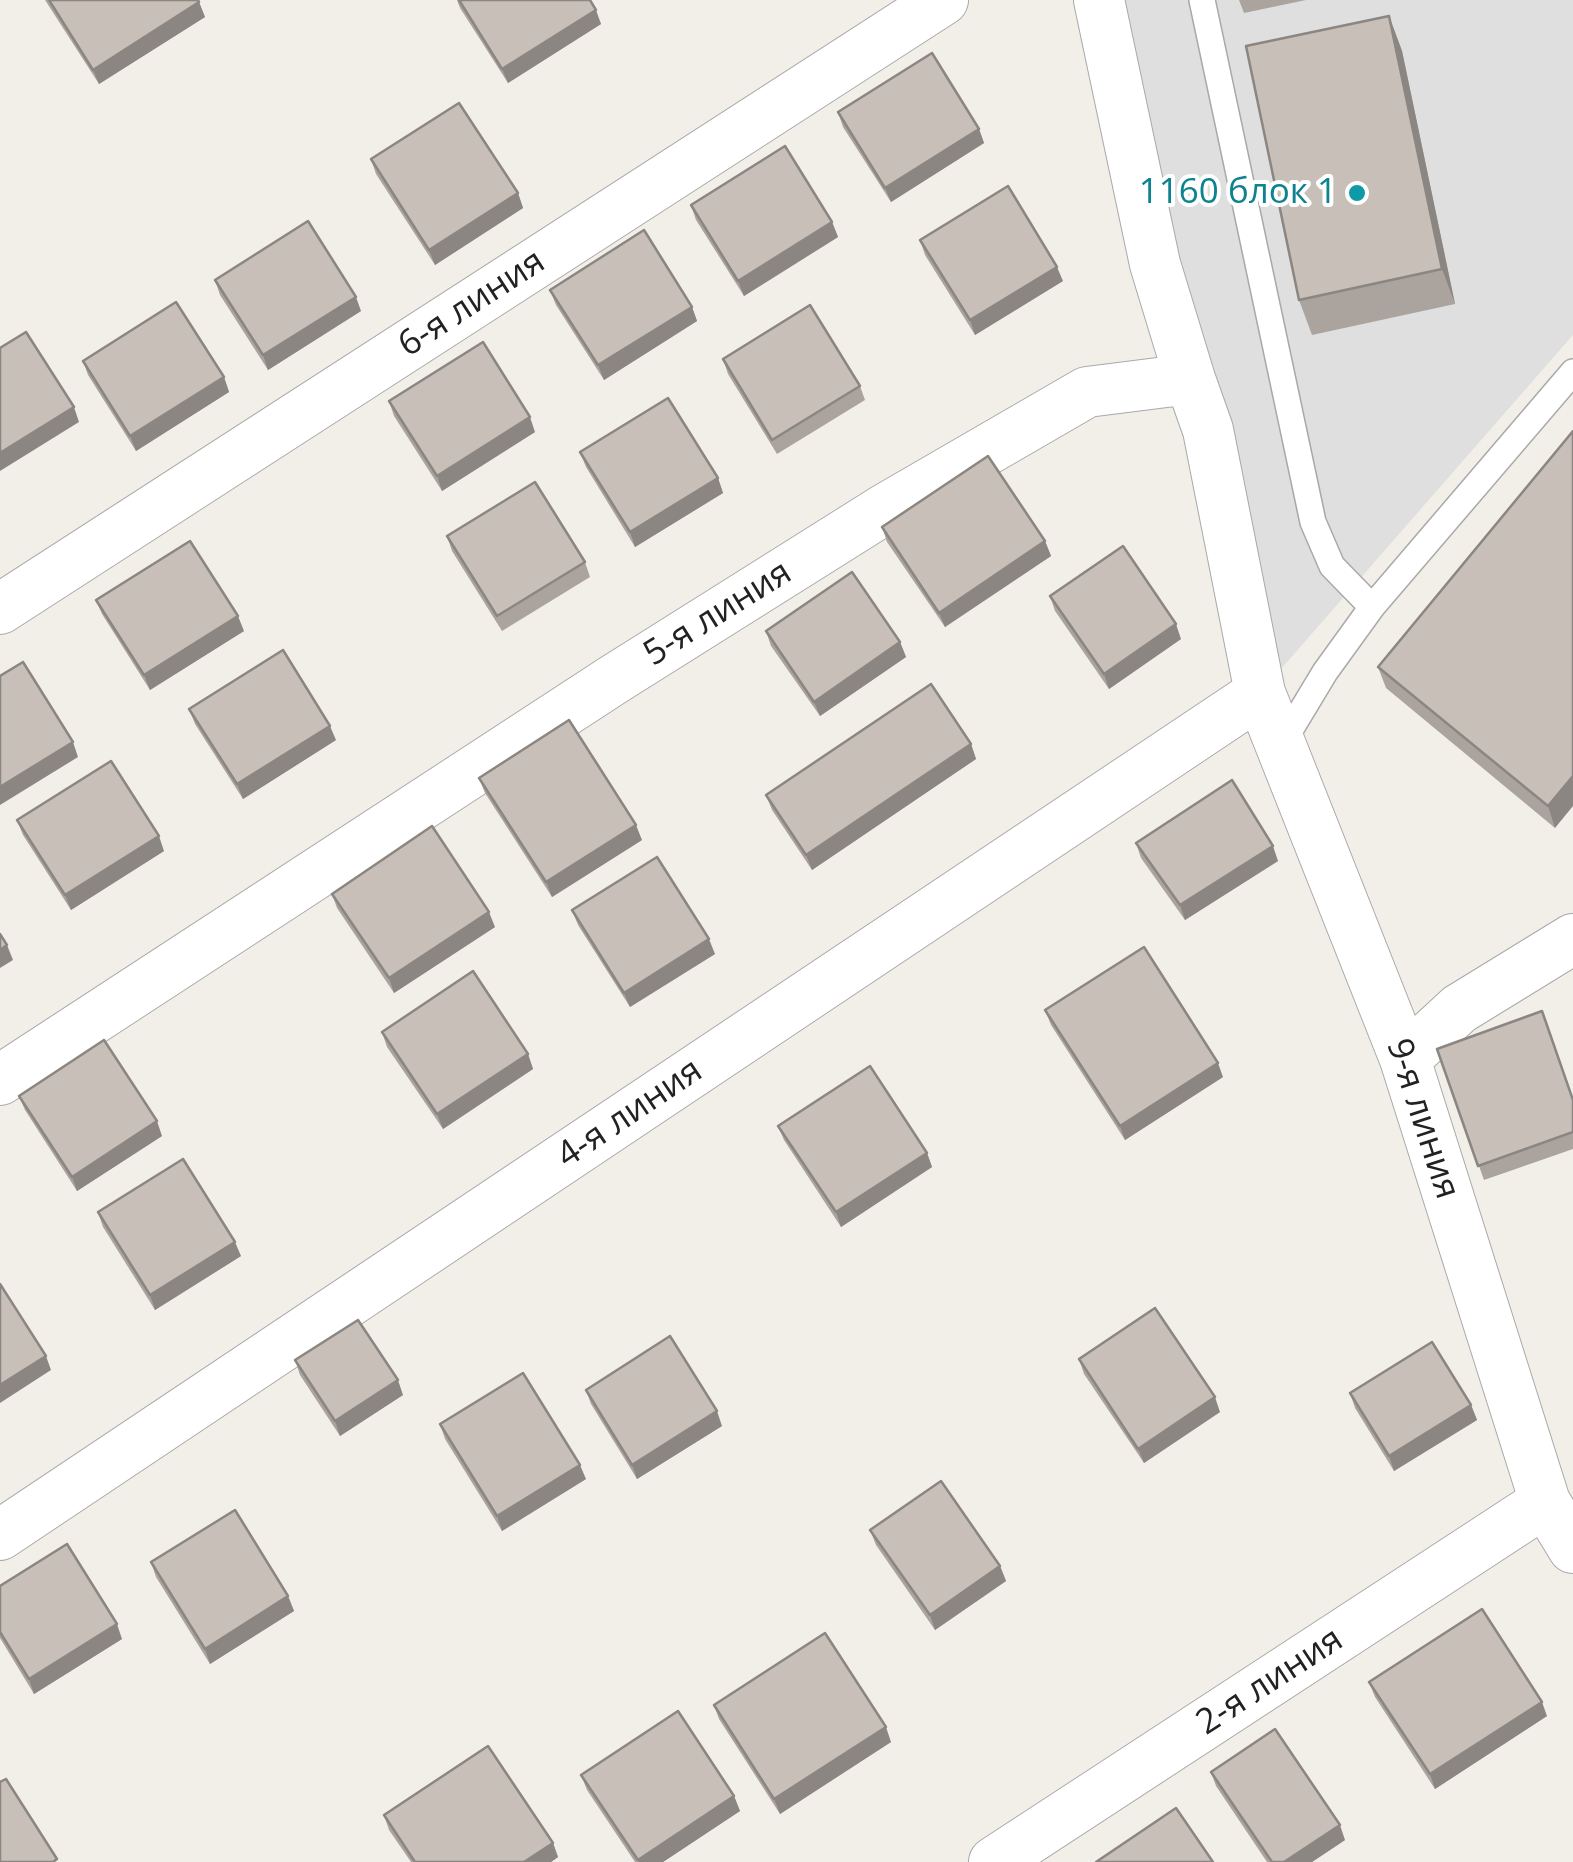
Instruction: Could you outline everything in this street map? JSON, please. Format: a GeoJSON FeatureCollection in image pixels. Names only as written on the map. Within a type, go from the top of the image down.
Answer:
{"type":"FeatureCollection","features":[{"type":"Feature","properties":{"kind":"street","name":"6-я линия"},"geometry":{"type":"LineString","coordinates":[[0,609],[943,0]]}},
{"type":"Feature","properties":{"kind":"street"},"geometry":{"type":"LineString","coordinates":[[1098,0],[1156,264],[1208,430],[1260,692]]}},
{"type":"Feature","properties":{"kind":"street","name":"5-я линия"},"geometry":{"type":"LineString","coordinates":[[0,1080],[613,680],[885,510],[1087,392],[1190,379]]}},
{"type":"Feature","properties":{"kind":"street","name":"9-я линия"},"geometry":{"type":"LineString","coordinates":[[1260,692],[1405,1059],[1545,1502],[1573,1548]]}},
{"type":"Feature","properties":{"kind":"street","name":"4-я линия"},"geometry":{"type":"LineString","coordinates":[[0,1535],[1260,692]]}},
{"type":"Feature","properties":{"kind":"street"},"geometry":{"type":"LineString","coordinates":[[1405,1059],[1460,1009],[1573,940]]}},
{"type":"Feature","properties":{"kind":"street","name":"2-я линия"},"geometry":{"type":"LineString","coordinates":[[994,1862],[1545,1502]]}},
{"type":"Feature","properties":{"kind":"lane"},"geometry":{"type":"LineString","coordinates":[[1202,0],[1313,522],[1332,566],[1372,607]]}},
{"type":"Feature","properties":{"kind":"lane"},"geometry":{"type":"LineString","coordinates":[[1280,745],[1325,672],[1372,607],[1573,372]]}},
{"type":"Feature","properties":{"kind":"shaded area"},"geometry":{"type":"Polygon","coordinates":[[[1101,0],[1573,0],[1573,335],[1260,693],[1101,0]]]}},
{"type":"Feature","properties":{"kind":"building"},"geometry":{"type":"Polygon","coordinates":[[[49,0],[198,0],[199,2],[93,70],[49,0]]]}},
{"type":"Feature","properties":{"kind":"building"},"geometry":{"type":"Polygon","coordinates":[[[459,0],[590,0],[596,10],[502,69],[459,0]]]}},
{"type":"Feature","properties":{"kind":"building","name":"1160 блок 1"},"geometry":{"type":"Polygon","coordinates":[[[1389,16],[1442,269],[1299,300],[1246,46],[1389,16]]]}},
{"type":"Feature","properties":{"kind":"building"},"geometry":{"type":"Polygon","coordinates":[[[932,53],[979,129],[885,188],[838,112],[932,53]]]}},
{"type":"Feature","properties":{"kind":"building"},"geometry":{"type":"Polygon","coordinates":[[[459,103],[518,193],[429,250],[371,159],[459,103]]]}},
{"type":"Feature","properties":{"kind":"building"},"geometry":{"type":"Polygon","coordinates":[[[785,146],[832,222],[738,281],[691,205],[785,146]]]}},
{"type":"Feature","properties":{"kind":"building"},"geometry":{"type":"Polygon","coordinates":[[[1008,186],[1057,267],[970,320],[920,240],[1008,186]]]}},
{"type":"Feature","properties":{"kind":"building"},"geometry":{"type":"Polygon","coordinates":[[[308,221],[356,297],[263,355],[215,280],[308,221]]]}},
{"type":"Feature","properties":{"kind":"building"},"geometry":{"type":"Polygon","coordinates":[[[644,230],[692,307],[598,365],[550,290],[644,230]]]}},
{"type":"Feature","properties":{"kind":"building"},"geometry":{"type":"Polygon","coordinates":[[[176,302],[224,377],[130,436],[83,361],[176,302]]]}},
{"type":"Feature","properties":{"kind":"building"},"geometry":{"type":"Polygon","coordinates":[[[810,305],[860,386],[772,440],[723,359],[810,305]]]}},
{"type":"Feature","properties":{"kind":"building"},"geometry":{"type":"Polygon","coordinates":[[[26,332],[74,407],[0,453],[0,348],[26,332]]]}},
{"type":"Feature","properties":{"kind":"building"},"geometry":{"type":"Polygon","coordinates":[[[483,342],[530,417],[437,476],[389,401],[483,342]]]}},
{"type":"Feature","properties":{"kind":"building"},"geometry":{"type":"Polygon","coordinates":[[[668,398],[718,478],[630,532],[580,452],[668,398]]]}},
{"type":"Feature","properties":{"kind":"building"},"geometry":{"type":"Polygon","coordinates":[[[1573,431],[1573,776],[1548,806],[1378,667],[1573,431]]]}},
{"type":"Feature","properties":{"kind":"building"},"geometry":{"type":"Polygon","coordinates":[[[988,456],[1045,541],[939,613],[882,527],[988,456]]]}},
{"type":"Feature","properties":{"kind":"building"},"geometry":{"type":"Polygon","coordinates":[[[535,482],[585,562],[497,616],[447,536],[535,482]]]}},
{"type":"Feature","properties":{"kind":"building"},"geometry":{"type":"Polygon","coordinates":[[[190,541],[238,616],[144,675],[96,600],[190,541]]]}},
{"type":"Feature","properties":{"kind":"building"},"geometry":{"type":"Polygon","coordinates":[[[1123,546],[1176,624],[1104,674],[1050,596],[1123,546]]]}},
{"type":"Feature","properties":{"kind":"building"},"geometry":{"type":"Polygon","coordinates":[[[852,572],[900,642],[814,702],[766,631],[852,572]]]}},
{"type":"Feature","properties":{"kind":"building"},"geometry":{"type":"Polygon","coordinates":[[[283,650],[330,726],[237,784],[189,709],[283,650]]]}},
{"type":"Feature","properties":{"kind":"building"},"geometry":{"type":"Polygon","coordinates":[[[23,662],[73,742],[0,787],[0,676],[23,662]]]}},
{"type":"Feature","properties":{"kind":"building"},"geometry":{"type":"Polygon","coordinates":[[[931,684],[971,744],[806,855],[766,795],[931,684]]]}},
{"type":"Feature","properties":{"kind":"building"},"geometry":{"type":"Polygon","coordinates":[[[569,720],[636,825],[546,882],[479,778],[569,720]]]}},
{"type":"Feature","properties":{"kind":"building"},"geometry":{"type":"Polygon","coordinates":[[[111,761],[159,836],[65,895],[17,820],[111,761]]]}},
{"type":"Feature","properties":{"kind":"building"},"geometry":{"type":"Polygon","coordinates":[[[1232,780],[1273,846],[1180,905],[1136,843],[1232,780]]]}},
{"type":"Feature","properties":{"kind":"building"},"geometry":{"type":"Polygon","coordinates":[[[432,826],[489,912],[389,978],[332,894],[432,826]]]}},
{"type":"Feature","properties":{"kind":"building"},"geometry":{"type":"Polygon","coordinates":[[[657,857],[709,939],[624,993],[572,910],[657,857]]]}},
{"type":"Feature","properties":{"kind":"building"},"geometry":{"type":"Polygon","coordinates":[[[1144,947],[1218,1063],[1120,1126],[1045,1010],[1144,947]]]}},
{"type":"Feature","properties":{"kind":"building"},"geometry":{"type":"Polygon","coordinates":[[[473,971],[528,1054],[437,1114],[382,1032],[473,971]]]}},
{"type":"Feature","properties":{"kind":"building"},"geometry":{"type":"Polygon","coordinates":[[[1542,1011],[1573,1100],[1573,1132],[1478,1166],[1437,1049],[1542,1011]]]}},
{"type":"Feature","properties":{"kind":"building"},"geometry":{"type":"Polygon","coordinates":[[[104,1040],[157,1121],[72,1177],[19,1096],[104,1040]]]}},
{"type":"Feature","properties":{"kind":"building"},"geometry":{"type":"Polygon","coordinates":[[[870,1066],[927,1153],[836,1212],[778,1126],[870,1066]]]}},
{"type":"Feature","properties":{"kind":"building"},"geometry":{"type":"Polygon","coordinates":[[[183,1159],[235,1242],[150,1295],[98,1212],[183,1159]]]}},
{"type":"Feature","properties":{"kind":"building"},"geometry":{"type":"Polygon","coordinates":[[[0,1284],[46,1356],[0,1385],[0,1284]]]}},
{"type":"Feature","properties":{"kind":"building"},"geometry":{"type":"Polygon","coordinates":[[[1155,1308],[1215,1397],[1138,1449],[1079,1359],[1155,1308]]]}},
{"type":"Feature","properties":{"kind":"building"},"geometry":{"type":"Polygon","coordinates":[[[358,1320],[398,1380],[335,1421],[295,1360],[358,1320]]]}},
{"type":"Feature","properties":{"kind":"building"},"geometry":{"type":"Polygon","coordinates":[[[670,1336],[717,1411],[632,1465],[586,1390],[670,1336]]]}},
{"type":"Feature","properties":{"kind":"building"},"geometry":{"type":"Polygon","coordinates":[[[1432,1342],[1471,1405],[1389,1456],[1350,1393],[1432,1342]]]}},
{"type":"Feature","properties":{"kind":"building"},"geometry":{"type":"Polygon","coordinates":[[[523,1373],[580,1465],[497,1516],[440,1424],[523,1373]]]}},
{"type":"Feature","properties":{"kind":"building"},"geometry":{"type":"Polygon","coordinates":[[[941,1481],[1000,1566],[930,1615],[870,1530],[941,1481]]]}},
{"type":"Feature","properties":{"kind":"building"},"geometry":{"type":"Polygon","coordinates":[[[235,1510],[288,1596],[205,1649],[151,1562],[235,1510]]]}},
{"type":"Feature","properties":{"kind":"building"},"geometry":{"type":"Polygon","coordinates":[[[67,1544],[117,1624],[29,1679],[0,1632],[0,1586],[67,1544]]]}},
{"type":"Feature","properties":{"kind":"building"},"geometry":{"type":"Polygon","coordinates":[[[1482,1609],[1542,1702],[1430,1774],[1369,1682],[1482,1609]]]}},
{"type":"Feature","properties":{"kind":"building"},"geometry":{"type":"Polygon","coordinates":[[[825,1633],[886,1727],[774,1799],[714,1705],[825,1633]]]}},
{"type":"Feature","properties":{"kind":"building"},"geometry":{"type":"Polygon","coordinates":[[[678,1711],[734,1796],[638,1860],[581,1775],[678,1711]]]}},
{"type":"Feature","properties":{"kind":"building"},"geometry":{"type":"Polygon","coordinates":[[[1275,1729],[1340,1825],[1284,1862],[1272,1862],[1211,1772],[1275,1729]]]}},
{"type":"Feature","properties":{"kind":"building"},"geometry":{"type":"Polygon","coordinates":[[[488,1746],[553,1843],[524,1862],[415,1862],[384,1815],[488,1746]]]}},
{"type":"Feature","properties":{"kind":"building"},"geometry":{"type":"Polygon","coordinates":[[[6,1779],[57,1859],[53,1862],[0,1862],[0,1782],[6,1779]]]}},
{"type":"Feature","properties":{"kind":"building"},"geometry":{"type":"Polygon","coordinates":[[[1176,1808],[1213,1862],[1096,1862],[1176,1808]]]}},
{"type":"Feature","properties":{"kind":"place","name":"1160 блок 1"},"geometry":{"type":"Point","coordinates":[1357,193]}}]}
